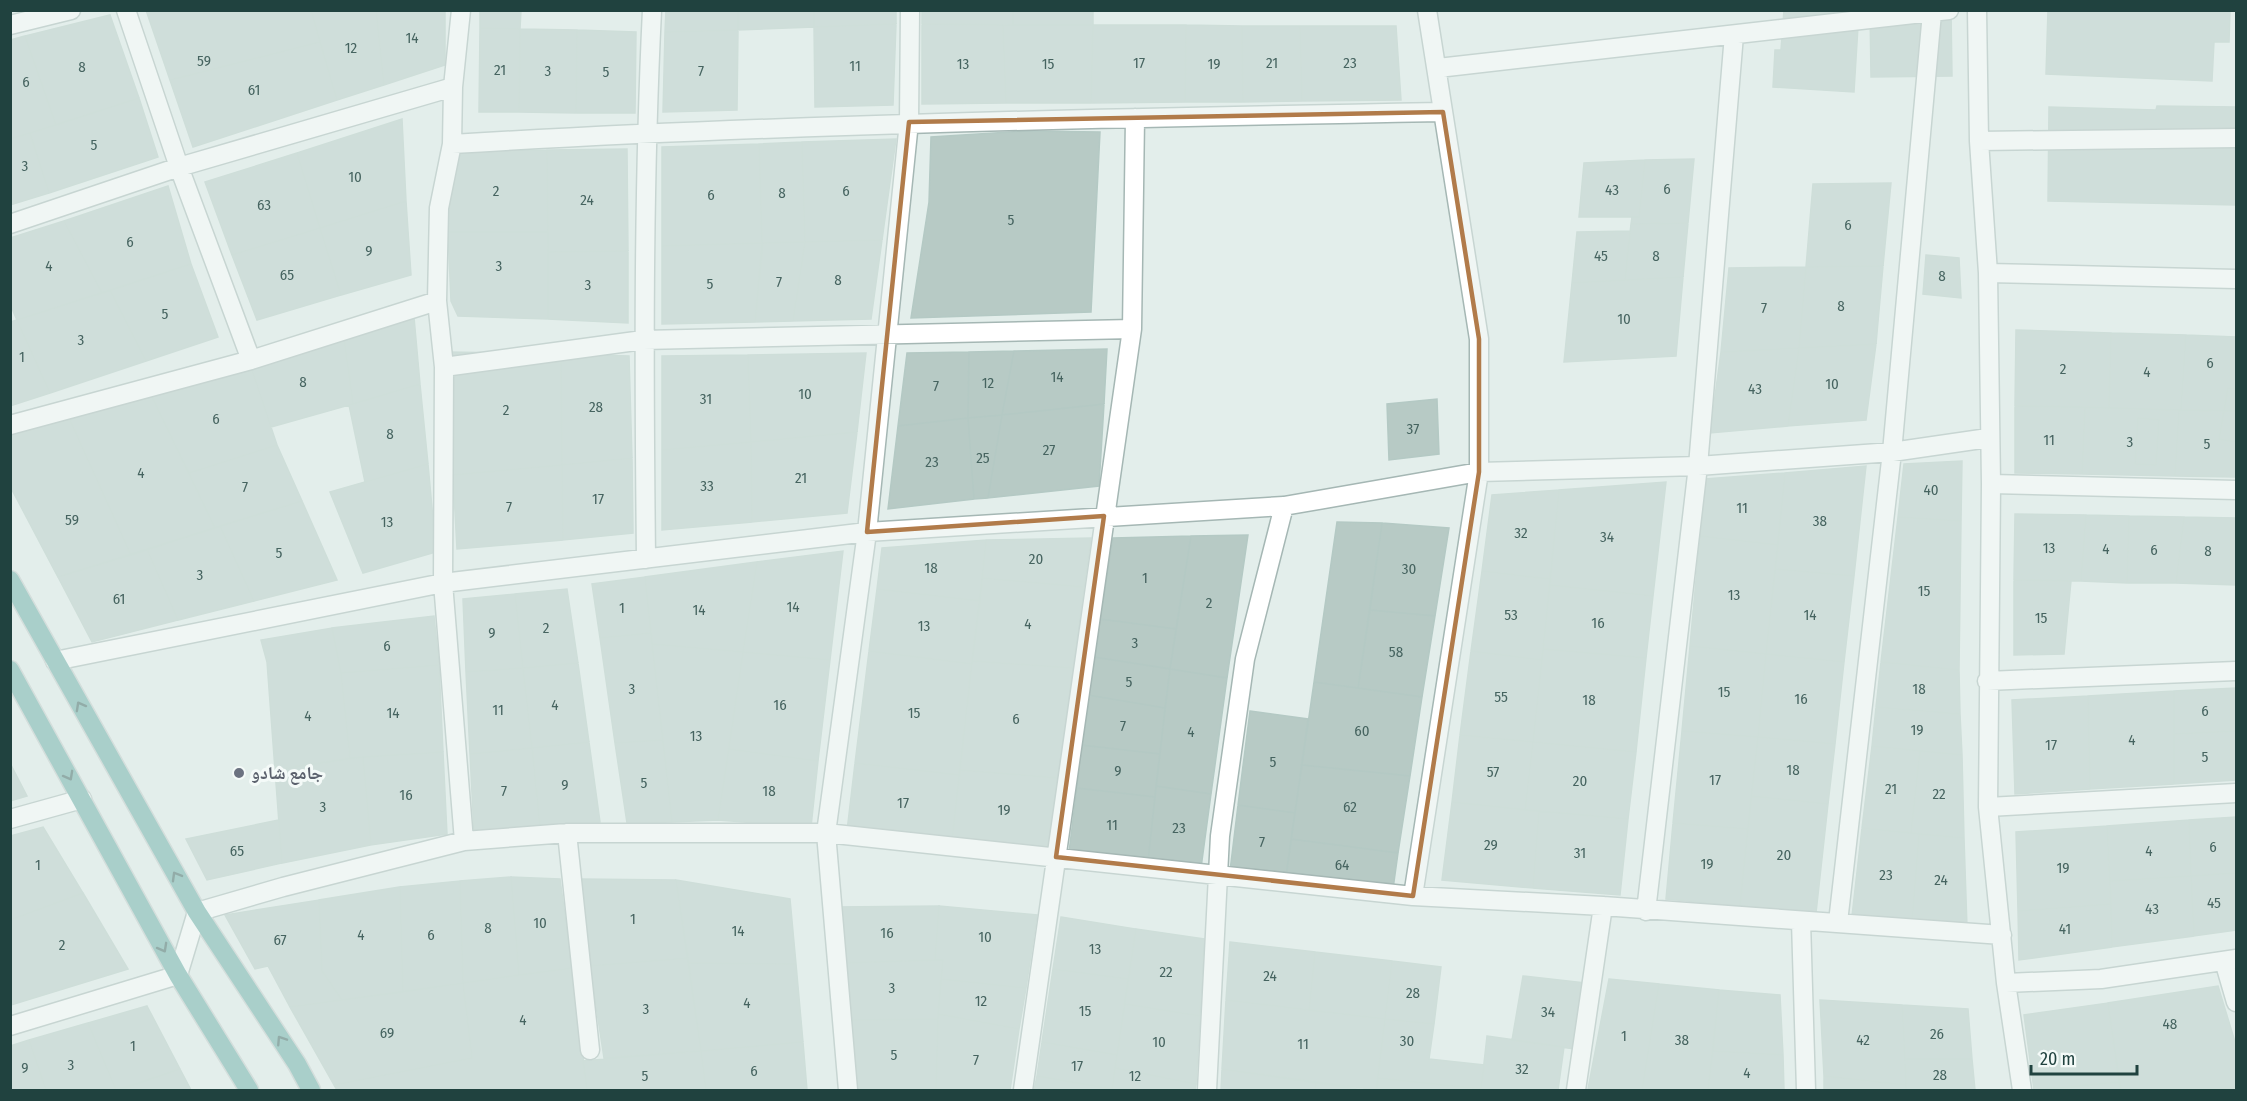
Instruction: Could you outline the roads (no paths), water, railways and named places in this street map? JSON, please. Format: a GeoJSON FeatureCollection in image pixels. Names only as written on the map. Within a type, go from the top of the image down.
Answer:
{"type":"FeatureCollection","features":[{"type":"Feature","properties":{"kind":"main road"},"geometry":{"type":"LineString","coordinates":[[10,580],[197,912],[297,1064],[311,1090]]}},
{"type":"Feature","properties":{"kind":"main road"},"geometry":{"type":"LineString","coordinates":[[10,670],[178,975],[249,1090]]}},
{"type":"Feature","properties":{"kind":"street"},"geometry":{"type":"LineString","coordinates":[[10,25],[71,10]]}},
{"type":"Feature","properties":{"kind":"street"},"geometry":{"type":"LineString","coordinates":[[126,10],[179,167],[251,360]]}},
{"type":"Feature","properties":{"kind":"street"},"geometry":{"type":"LineString","coordinates":[[461,10],[453,87],[452,144],[440,208],[437,301],[444,368],[443,583],[464,841]]}},
{"type":"Feature","properties":{"kind":"street"},"geometry":{"type":"LineString","coordinates":[[646,559],[643,340],[646,132],[652,10]]}},
{"type":"Feature","properties":{"kind":"street"},"geometry":{"type":"LineString","coordinates":[[848,1090],[826,833],[867,532],[909,122],[910,10]]}},
{"type":"Feature","properties":{"kind":"street"},"geometry":{"type":"LineString","coordinates":[[1413,896],[1479,472],[1479,339],[1427,10]]}},
{"type":"Feature","properties":{"kind":"street"},"geometry":{"type":"LineString","coordinates":[[1977,10],[1979,141],[1988,273],[1988,438],[1991,484],[1987,681],[1988,807],[2007,983],[2022,1090]]}},
{"type":"Feature","properties":{"kind":"street"},"geometry":{"type":"LineString","coordinates":[[1437,68],[1941,12],[1838,922]]}},
{"type":"Feature","properties":{"kind":"street"},"geometry":{"type":"LineString","coordinates":[[1646,911],[1698,466],[1734,35]]}},
{"type":"Feature","properties":{"kind":"street"},"geometry":{"type":"LineString","coordinates":[[10,224],[179,167],[453,87]]}},
{"type":"Feature","properties":{"kind":"street"},"geometry":{"type":"LineString","coordinates":[[452,144],[646,132],[909,122],[1443,112]]}},
{"type":"Feature","properties":{"kind":"street"},"geometry":{"type":"LineString","coordinates":[[1023,1090],[1132,329],[1135,118]]}},
{"type":"Feature","properties":{"kind":"street"},"geometry":{"type":"LineString","coordinates":[[1979,141],[2236,138]]}},
{"type":"Feature","properties":{"kind":"street"},"geometry":{"type":"LineString","coordinates":[[1988,273],[2236,279]]}},
{"type":"Feature","properties":{"kind":"street"},"geometry":{"type":"LineString","coordinates":[[10,425],[251,360],[437,301]]}},
{"type":"Feature","properties":{"kind":"street"},"geometry":{"type":"LineString","coordinates":[[444,368],[643,340],[1132,329]]}},
{"type":"Feature","properties":{"kind":"street"},"geometry":{"type":"LineString","coordinates":[[55,661],[443,583],[867,532],[1284,506],[1479,472],[1698,466],[1892,452],[1988,438]]}},
{"type":"Feature","properties":{"kind":"street"},"geometry":{"type":"LineString","coordinates":[[1991,484],[2236,490]]}},
{"type":"Feature","properties":{"kind":"street"},"geometry":{"type":"LineString","coordinates":[[1207,1090],[1220,836],[1245,659],[1284,506]]}},
{"type":"Feature","properties":{"kind":"street"},"geometry":{"type":"LineString","coordinates":[[1987,681],[2236,671]]}},
{"type":"Feature","properties":{"kind":"street"},"geometry":{"type":"LineString","coordinates":[[1988,807],[2236,793]]}},
{"type":"Feature","properties":{"kind":"street"},"geometry":{"type":"LineString","coordinates":[[10,819],[82,799]]}},
{"type":"Feature","properties":{"kind":"street"},"geometry":{"type":"LineString","coordinates":[[10,1026],[178,975],[197,912],[283,886],[464,841],[567,833],[826,833],[1056,857],[1217,877],[1413,896],[1603,906],[1646,911],[1838,922],[2002,935]]}},
{"type":"Feature","properties":{"kind":"street"},"geometry":{"type":"LineString","coordinates":[[567,833],[590,1050]]}},
{"type":"Feature","properties":{"kind":"street"},"geometry":{"type":"LineString","coordinates":[[1576,1090],[1603,906]]}},
{"type":"Feature","properties":{"kind":"street"},"geometry":{"type":"LineString","coordinates":[[1801,921],[1806,1090]]}},
{"type":"Feature","properties":{"kind":"street"},"geometry":{"type":"LineString","coordinates":[[2007,983],[2101,979],[2230,960],[2236,1002]]}},
{"type":"Feature","properties":{"kind":"place","name":"جامع شادو"},"geometry":{"type":"Point","coordinates":[239,773]}}]}
